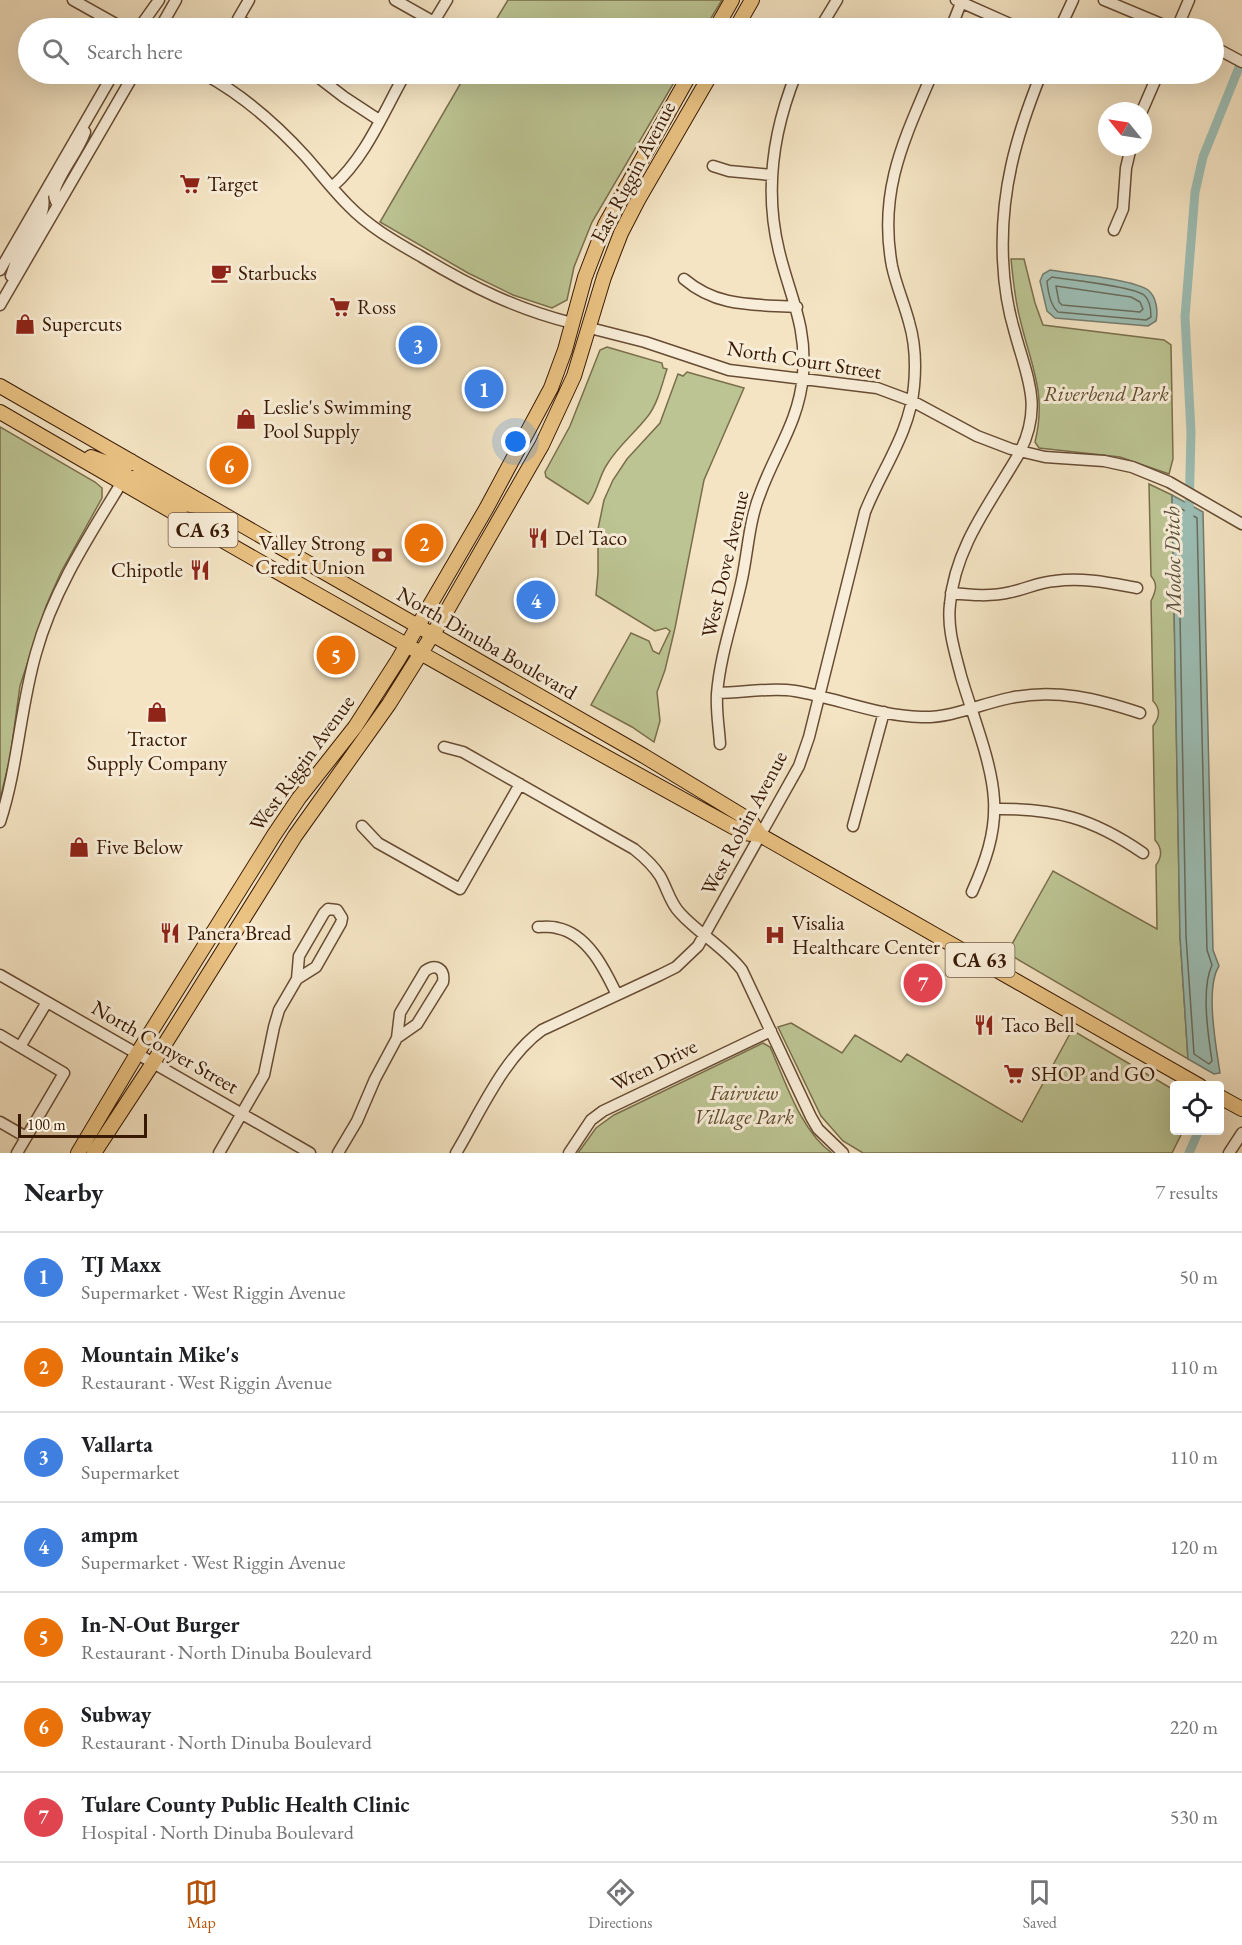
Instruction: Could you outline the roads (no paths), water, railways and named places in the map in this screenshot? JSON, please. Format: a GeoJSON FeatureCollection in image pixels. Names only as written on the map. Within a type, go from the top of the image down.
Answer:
{"type":"FeatureCollection","features":[{"type":"Feature","properties":{"kind":"main road"},"geometry":{"type":"LineString","coordinates":[[722,18],[732,0]]}},
{"type":"Feature","properties":{"kind":"main road"},"geometry":{"type":"LineString","coordinates":[[742,18],[752,0]]}},
{"type":"Feature","properties":{"kind":"main road","name":"East Riggin Avenue"},"geometry":{"type":"LineString","coordinates":[[572,323],[594,251],[623,191],[684,84]]}},
{"type":"Feature","properties":{"kind":"main road","name":"East Riggin Avenue"},"geometry":{"type":"LineString","coordinates":[[590,328],[604,277],[625,225],[705,84]]}},
{"type":"Feature","properties":{"kind":"main road"},"geometry":{"type":"LineString","coordinates":[[590,328],[582,318],[623,191]]}},
{"type":"Feature","properties":{"kind":"main road"},"geometry":{"type":"LineString","coordinates":[[542,445],[577,345],[580,332],[578,326],[572,323]]}},
{"type":"Feature","properties":{"kind":"main road","name":"West Riggin Avenue"},"geometry":{"type":"LineString","coordinates":[[78,1153],[136,1054],[262,853],[299,798],[360,720],[418,627],[540,411],[562,359],[572,323]]}},
{"type":"Feature","properties":{"kind":"main road","name":"West Riggin Avenue"},"geometry":{"type":"LineString","coordinates":[[94,1153],[300,829],[369,734],[432,635],[542,445],[571,385],[590,328]]}},
{"type":"Feature","properties":{"kind":"main road","name":"North Dinuba Boulevard"},"geometry":{"type":"LineString","coordinates":[[0,386],[644,756],[751,821],[760,836]]}},
{"type":"Feature","properties":{"kind":"main road","name":"North Dinuba Boulevard"},"geometry":{"type":"LineString","coordinates":[[0,412],[421,653],[744,833],[760,836],[1191,1081]]}},
{"type":"Feature","properties":{"kind":"main road"},"geometry":{"type":"LineString","coordinates":[[51,441],[121,468],[131,460]]}},
{"type":"Feature","properties":{"kind":"main road"},"geometry":{"type":"LineString","coordinates":[[122,482],[125,478],[137,478],[185,504],[214,509]]}},
{"type":"Feature","properties":{"kind":"main road"},"geometry":{"type":"LineString","coordinates":[[231,937],[237,912],[264,867],[262,853]]}},
{"type":"Feature","properties":{"kind":"main road"},"geometry":{"type":"LineString","coordinates":[[1224,1099],[1242,1109]]}},
{"type":"Feature","properties":{"kind":"street"},"geometry":{"type":"LineString","coordinates":[[73,0],[105,18]]}},
{"type":"Feature","properties":{"kind":"street"},"geometry":{"type":"LineString","coordinates":[[146,18],[159,0]]}},
{"type":"Feature","properties":{"kind":"street"},"geometry":{"type":"LineString","coordinates":[[166,18],[176,0]]}},
{"type":"Feature","properties":{"kind":"street"},"geometry":{"type":"LineString","coordinates":[[239,18],[249,0]]}},
{"type":"Feature","properties":{"kind":"street"},"geometry":{"type":"LineString","coordinates":[[395,0],[421,18]]}},
{"type":"Feature","properties":{"kind":"street"},"geometry":{"type":"LineString","coordinates":[[437,18],[447,0]]}},
{"type":"Feature","properties":{"kind":"street"},"geometry":{"type":"LineString","coordinates":[[826,18],[837,0]]}},
{"type":"Feature","properties":{"kind":"street"},"geometry":{"type":"LineString","coordinates":[[1065,18],[1073,0]]}},
{"type":"Feature","properties":{"kind":"street"},"geometry":{"type":"LineString","coordinates":[[1104,0],[1147,18]]}},
{"type":"Feature","properties":{"kind":"street"},"geometry":{"type":"LineString","coordinates":[[1181,18],[1189,0]]}},
{"type":"Feature","properties":{"kind":"street"},"geometry":{"type":"LineString","coordinates":[[954,18],[959,1],[996,18]]}},
{"type":"Feature","properties":{"kind":"street"},"geometry":{"type":"LineString","coordinates":[[1224,52],[1242,62]]}},
{"type":"Feature","properties":{"kind":"street"},"geometry":{"type":"LineString","coordinates":[[0,270],[107,84]]}},
{"type":"Feature","properties":{"kind":"street"},"geometry":{"type":"LineString","coordinates":[[2,301],[128,84]]}},
{"type":"Feature","properties":{"kind":"street"},"geometry":{"type":"LineString","coordinates":[[221,84],[241,96],[268,118],[347,204],[378,230],[464,282],[522,309],[572,323]]}},
{"type":"Feature","properties":{"kind":"street"},"geometry":{"type":"LineString","coordinates":[[327,84],[379,120]]}},
{"type":"Feature","properties":{"kind":"street"},"geometry":{"type":"LineString","coordinates":[[332,187],[345,176],[362,154],[399,84]]}},
{"type":"Feature","properties":{"kind":"street","name":"West Dove Avenue"},"geometry":{"type":"LineString","coordinates":[[720,744],[717,693],[721,666],[742,580],[755,508],[767,476],[793,423],[803,378],[803,338],[797,307],[775,232],[771,175],[780,117],[792,84]]}},
{"type":"Feature","properties":{"kind":"street","name":"West Robin Avenue"},"geometry":{"type":"LineString","coordinates":[[456,1153],[507,1066],[530,1039],[542,1030],[676,967],[689,956],[705,935],[800,766],[865,512],[899,444],[912,401],[915,371],[914,349],[910,324],[892,266],[888,228],[889,207],[890,188],[898,158],[928,84]]}},
{"type":"Feature","properties":{"kind":"street"},"geometry":{"type":"LineString","coordinates":[[972,892],[988,852],[994,798],[987,762],[952,644],[949,607],[954,575],[965,546],[1020,452],[1029,430],[1032,395],[1027,369],[1014,332],[1006,289],[1003,229],[1005,193],[1013,154],[1038,84]]}},
{"type":"Feature","properties":{"kind":"street"},"geometry":{"type":"LineString","coordinates":[[1147,102],[1154,84]]}},
{"type":"Feature","properties":{"kind":"street"},"geometry":{"type":"LineString","coordinates":[[58,205],[54,198],[55,189],[80,146],[90,112]]}},
{"type":"Feature","properties":{"kind":"street"},"geometry":{"type":"LineString","coordinates":[[1114,230],[1122,208],[1129,156]]}},
{"type":"Feature","properties":{"kind":"street"},"geometry":{"type":"LineString","coordinates":[[713,166],[729,171],[771,175]]}},
{"type":"Feature","properties":{"kind":"street"},"geometry":{"type":"LineString","coordinates":[[2,301],[20,252],[45,205],[43,195]]}},
{"type":"Feature","properties":{"kind":"street"},"geometry":{"type":"LineString","coordinates":[[684,279],[698,291],[715,299],[734,303],[797,307]]}},
{"type":"Feature","properties":{"kind":"street","name":"North Court Street"},"geometry":{"type":"LineString","coordinates":[[590,328],[645,342],[719,367],[866,386],[912,401],[978,436],[1020,452],[1045,457],[1104,461],[1132,467],[1175,486],[1242,524]]}},
{"type":"Feature","properties":{"kind":"street"},"geometry":{"type":"LineString","coordinates":[[0,822],[8,798],[28,685],[48,618],[83,548],[122,482]]}},
{"type":"Feature","properties":{"kind":"street"},"geometry":{"type":"LineString","coordinates":[[951,593],[998,595],[1042,582],[1068,580],[1104,582],[1137,588]]}},
{"type":"Feature","properties":{"kind":"street"},"geometry":{"type":"LineString","coordinates":[[717,693],[778,690],[818,696],[884,712],[921,717],[948,715],[1009,698],[1053,694],[1096,700],[1140,714]]}},
{"type":"Feature","properties":{"kind":"street"},"geometry":{"type":"LineString","coordinates":[[853,826],[884,712]]}},
{"type":"Feature","properties":{"kind":"street"},"geometry":{"type":"LineString","coordinates":[[444,747],[463,752],[520,784],[634,849],[650,863],[660,876],[677,910],[687,921],[726,951],[742,970],[818,1129],[843,1153]]}},
{"type":"Feature","properties":{"kind":"street"},"geometry":{"type":"LineString","coordinates":[[362,826],[378,843],[460,889],[520,784]]}},
{"type":"Feature","properties":{"kind":"street"},"geometry":{"type":"LineString","coordinates":[[994,809],[1033,809],[1086,821],[1118,836],[1143,852]]}},
{"type":"Feature","properties":{"kind":"street"},"geometry":{"type":"LineString","coordinates":[[219,1153],[264,1075],[273,1027],[279,1010],[297,979],[299,956],[324,913],[328,909],[337,910],[341,914],[341,923],[322,957],[312,971],[297,979]]}},
{"type":"Feature","properties":{"kind":"street"},"geometry":{"type":"LineString","coordinates":[[538,927],[558,928],[571,933],[584,944],[605,970],[617,995]]}},
{"type":"Feature","properties":{"kind":"street"},"geometry":{"type":"LineString","coordinates":[[338,1153],[357,1121],[375,1079],[397,1038],[400,1013],[425,970],[436,967],[442,970],[444,975],[442,982],[417,1024],[397,1038]]}},
{"type":"Feature","properties":{"kind":"street","name":"North Conyer Street"},"geometry":{"type":"LineString","coordinates":[[0,975],[310,1153]]}},
{"type":"Feature","properties":{"kind":"street"},"geometry":{"type":"LineString","coordinates":[[20,1047],[47,1002]]}},
{"type":"Feature","properties":{"kind":"street","name":"Wren Drive"},"geometry":{"type":"LineString","coordinates":[[569,1153],[587,1126],[603,1111],[771,1031]]}},
{"type":"Feature","properties":{"kind":"street"},"geometry":{"type":"LineString","coordinates":[[0,1035],[64,1073],[17,1153]]}},
{"type":"Feature","properties":{"kind":"street"},"geometry":{"type":"LineString","coordinates":[[0,1122],[26,1137]]}},
{"type":"Feature","properties":{"kind":"street"},"geometry":{"type":"LineString","coordinates":[[1229,1153],[1242,1132]]}},
{"type":"Feature","properties":{"kind":"water"},"geometry":{"type":"Polygon","coordinates":[[[1050,270],[1140,286],[1151,293],[1155,301],[1156,321],[1148,326],[1055,318],[1047,311],[1040,281],[1043,274],[1050,270]]]}},
{"type":"Feature","properties":{"kind":"water"},"geometry":{"type":"Polygon","coordinates":[[[1172,495],[1203,512],[1213,950],[1219,966],[1215,976],[1212,1002],[1220,1073],[1214,1074],[1188,1059],[1180,936],[1172,495]]]}},
{"type":"Feature","properties":{"kind":"waterway","name":"Modoc Ditch"},"geometry":{"type":"LineString","coordinates":[[1189,516],[1191,432],[1185,317],[1195,192],[1203,157],[1242,60]]}},
{"type":"Feature","properties":{"kind":"waterway","name":"Modoc Ditch"},"geometry":{"type":"LineString","coordinates":[[1189,1153],[1197,1135]]}},
{"type":"Feature","properties":{"kind":"place","name":"Target"},"geometry":{"type":"Point","coordinates":[190,184]}},
{"type":"Feature","properties":{"kind":"place","name":"Starbucks"},"geometry":{"type":"Point","coordinates":[221,273]}},
{"type":"Feature","properties":{"kind":"place","name":"Ross"},"geometry":{"type":"Point","coordinates":[340,307]}},
{"type":"Feature","properties":{"kind":"place","name":"Supercuts"},"geometry":{"type":"Point","coordinates":[25,324]}},
{"type":"Feature","properties":{"kind":"place","name":"Vallarta"},"geometry":{"type":"Point","coordinates":[418,345]}},
{"type":"Feature","properties":{"kind":"place","name":"TJ Maxx"},"geometry":{"type":"Point","coordinates":[484,389]}},
{"type":"Feature","properties":{"kind":"place","name":"Leslie's Swimming Pool Supply"},"geometry":{"type":"Point","coordinates":[246,419]}},
{"type":"Feature","properties":{"kind":"place","name":"Subway"},"geometry":{"type":"Point","coordinates":[229,465]}},
{"type":"Feature","properties":{"kind":"place","name":"Del Taco"},"geometry":{"type":"Point","coordinates":[538,538]}},
{"type":"Feature","properties":{"kind":"place","name":"Mountain Mike's"},"geometry":{"type":"Point","coordinates":[424,543]}},
{"type":"Feature","properties":{"kind":"place","name":"Valley Strong Credit Union"},"geometry":{"type":"Point","coordinates":[382,555]}},
{"type":"Feature","properties":{"kind":"place","name":"Chipotle"},"geometry":{"type":"Point","coordinates":[200,570]}},
{"type":"Feature","properties":{"kind":"place","name":"ampm"},"geometry":{"type":"Point","coordinates":[536,600]}},
{"type":"Feature","properties":{"kind":"place","name":"In-N-Out Burger"},"geometry":{"type":"Point","coordinates":[336,655]}},
{"type":"Feature","properties":{"kind":"place","name":"Tractor Supply Company"},"geometry":{"type":"Point","coordinates":[157,712]}},
{"type":"Feature","properties":{"kind":"place","name":"Five Below"},"geometry":{"type":"Point","coordinates":[79,847]}},
{"type":"Feature","properties":{"kind":"place","name":"Panera Bread"},"geometry":{"type":"Point","coordinates":[170,933]}},
{"type":"Feature","properties":{"kind":"place","name":"Visalia Healthcare Center"},"geometry":{"type":"Point","coordinates":[775,935]}},
{"type":"Feature","properties":{"kind":"place","name":"Tulare County Public Health Clinic"},"geometry":{"type":"Point","coordinates":[923,983]}},
{"type":"Feature","properties":{"kind":"place","name":"Taco Bell"},"geometry":{"type":"Point","coordinates":[984,1025]}},
{"type":"Feature","properties":{"kind":"place","name":"SHOP and GO"},"geometry":{"type":"Point","coordinates":[1014,1074]}},
{"type":"Feature","properties":{"kind":"park label","name":"Riverbend Park"},"geometry":{"type":"Point","coordinates":[1106,394]}},
{"type":"Feature","properties":{"kind":"park label","name":"Fairview Village Park"},"geometry":{"type":"Point","coordinates":[744,1105]}}]}
